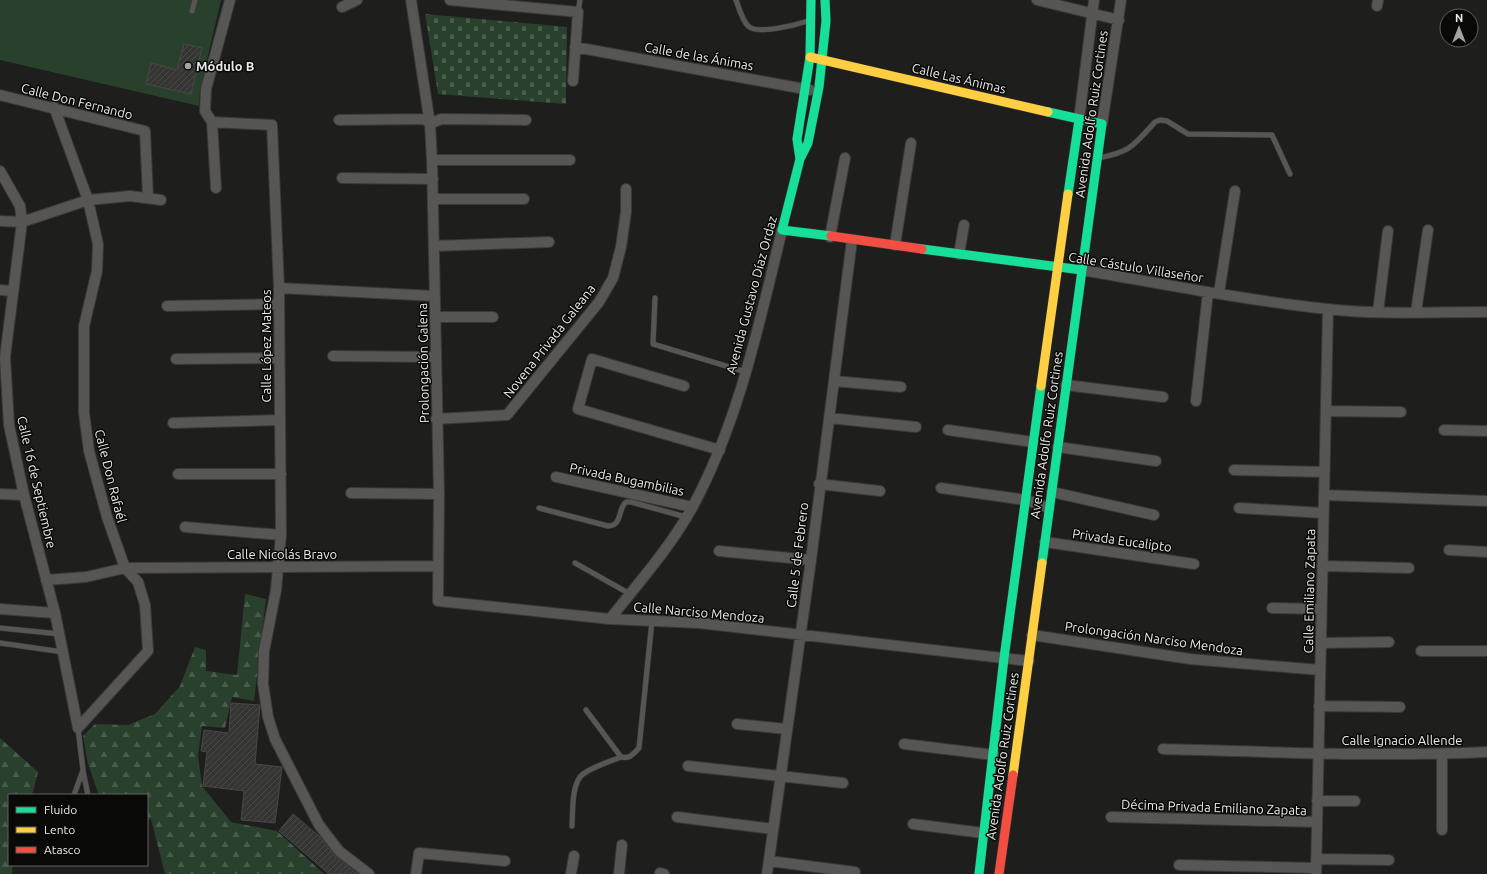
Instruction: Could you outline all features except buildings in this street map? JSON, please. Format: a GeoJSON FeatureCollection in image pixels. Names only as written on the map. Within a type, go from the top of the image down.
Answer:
{"type":"FeatureCollection","features":[{"type":"Feature","properties":{"kind":"street"},"geometry":{"type":"LineString","coordinates":[[216,188],[212,122],[205,111],[206,89],[230,0]]}},
{"type":"Feature","properties":{"kind":"street"},"geometry":{"type":"LineString","coordinates":[[342,7],[357,0]]}},
{"type":"Feature","properties":{"kind":"street","name":"Prolongación Galena"},"geometry":{"type":"LineString","coordinates":[[411,0],[430,124],[433,179],[432,199],[435,296],[436,419],[439,494],[438,601]]}},
{"type":"Feature","properties":{"kind":"street"},"geometry":{"type":"LineString","coordinates":[[450,0],[578,12],[573,82]]}},
{"type":"Feature","properties":{"kind":"street","name":"Avenida Gustavo Díaz Ordaz"},"geometry":{"type":"LineString","coordinates":[[800,159],[797,139],[810,57],[811,0]]}},
{"type":"Feature","properties":{"kind":"street","name":"Avenida Gustavo Díaz Ordaz"},"geometry":{"type":"LineString","coordinates":[[610,619],[662,556],[692,507],[720,450],[754,348],[800,159],[808,143],[823,60],[826,21],[825,0]]}},
{"type":"Feature","properties":{"kind":"street"},"geometry":{"type":"LineString","coordinates":[[1037,0],[1118,20]]}},
{"type":"Feature","properties":{"kind":"street","name":"Avenida Adolfo Ruiz Cortines"},"geometry":{"type":"LineString","coordinates":[[999,874],[1009,721],[1004,658],[1094,0]]}},
{"type":"Feature","properties":{"kind":"street","name":"Avenida Adolfo Ruiz Cortines"},"geometry":{"type":"LineString","coordinates":[[979,874],[994,755],[1009,721],[1029,661],[1097,158],[1121,0]]}},
{"type":"Feature","properties":{"kind":"street","name":"Calle de las Ánimas"},"geometry":{"type":"LineString","coordinates":[[576,47],[818,91]]}},
{"type":"Feature","properties":{"kind":"street","name":"Calle Las Ánimas"},"geometry":{"type":"LineString","coordinates":[[810,57],[1078,120],[1102,124]]}},
{"type":"Feature","properties":{"kind":"street","name":"Calle Don Fernando"},"geometry":{"type":"LineString","coordinates":[[0,95],[145,130],[148,197]]}},
{"type":"Feature","properties":{"kind":"street","name":"Calle Don Rafaél"},"geometry":{"type":"LineString","coordinates":[[54,107],[88,200],[98,244],[97,271],[84,326],[84,413],[91,459],[107,517],[125,568],[138,582],[145,605],[148,652],[78,728]]}},
{"type":"Feature","properties":{"kind":"street"},"geometry":{"type":"LineString","coordinates":[[338,120],[425,119],[430,124],[441,119],[526,120]]}},
{"type":"Feature","properties":{"kind":"street","name":"Calle López Mateos"},"geometry":{"type":"LineString","coordinates":[[212,122],[272,125],[279,288],[278,358],[281,535],[276,590],[264,651],[263,677],[268,717],[274,740],[319,825],[338,851],[369,874]]}},
{"type":"Feature","properties":{"kind":"street"},"geometry":{"type":"LineString","coordinates":[[895,245],[911,143]]}},
{"type":"Feature","properties":{"kind":"street"},"geometry":{"type":"LineString","coordinates":[[830,237],[845,158]]}},
{"type":"Feature","properties":{"kind":"street"},"geometry":{"type":"LineString","coordinates":[[432,160],[570,160]]}},
{"type":"Feature","properties":{"kind":"street","name":"Calle 16 de Septiembre"},"geometry":{"type":"LineString","coordinates":[[0,171],[20,206],[22,222],[3,357],[4,424],[55,613],[78,728]]}},
{"type":"Feature","properties":{"kind":"street"},"geometry":{"type":"LineString","coordinates":[[342,178],[433,179]]}},
{"type":"Feature","properties":{"kind":"street","name":"Novena Privada Galeana"},"geometry":{"type":"LineString","coordinates":[[436,419],[507,415],[599,302],[613,278],[621,247],[626,212],[626,189]]}},
{"type":"Feature","properties":{"kind":"street"},"geometry":{"type":"LineString","coordinates":[[1219,293],[1235,191]]}},
{"type":"Feature","properties":{"kind":"street"},"geometry":{"type":"LineString","coordinates":[[0,221],[22,222],[88,200],[130,196],[148,197],[161,200]]}},
{"type":"Feature","properties":{"kind":"street"},"geometry":{"type":"LineString","coordinates":[[432,199],[524,199]]}},
{"type":"Feature","properties":{"kind":"street"},"geometry":{"type":"LineString","coordinates":[[959,254],[964,225]]}},
{"type":"Feature","properties":{"kind":"street","name":"Calle Cástulo Villaseñor"},"geometry":{"type":"LineString","coordinates":[[782,230],[1082,270],[1208,292],[1328,309],[1378,312],[1487,312]]}},
{"type":"Feature","properties":{"kind":"street"},"geometry":{"type":"LineString","coordinates":[[1416,312],[1428,230]]}},
{"type":"Feature","properties":{"kind":"street"},"geometry":{"type":"LineString","coordinates":[[1378,312],[1388,231]]}},
{"type":"Feature","properties":{"kind":"street","name":"Calle 5 de Febrero"},"geometry":{"type":"LineString","coordinates":[[767,874],[781,777],[786,729],[811,560],[852,240]]}},
{"type":"Feature","properties":{"kind":"street"},"geometry":{"type":"LineString","coordinates":[[434,246],[549,242]]}},
{"type":"Feature","properties":{"kind":"street"},"geometry":{"type":"LineString","coordinates":[[279,288],[435,296]]}},
{"type":"Feature","properties":{"kind":"street"},"geometry":{"type":"LineString","coordinates":[[0,290],[13,291]]}},
{"type":"Feature","properties":{"kind":"street"},"geometry":{"type":"LineString","coordinates":[[1196,401],[1208,292]]}},
{"type":"Feature","properties":{"kind":"street"},"geometry":{"type":"LineString","coordinates":[[167,306],[279,304]]}},
{"type":"Feature","properties":{"kind":"street","name":"Calle Emiliano Zapata"},"geometry":{"type":"LineString","coordinates":[[1316,867],[1322,566],[1319,513],[1324,495],[1328,309]]}},
{"type":"Feature","properties":{"kind":"street"},"geometry":{"type":"LineString","coordinates":[[435,317],[493,317]]}},
{"type":"Feature","properties":{"kind":"street"},"geometry":{"type":"LineString","coordinates":[[333,356],[435,357]]}},
{"type":"Feature","properties":{"kind":"street"},"geometry":{"type":"LineString","coordinates":[[176,359],[278,358]]}},
{"type":"Feature","properties":{"kind":"street"},"geometry":{"type":"LineString","coordinates":[[684,386],[592,359],[578,409],[720,450]]}},
{"type":"Feature","properties":{"kind":"street"},"geometry":{"type":"LineString","coordinates":[[834,381],[901,387]]}},
{"type":"Feature","properties":{"kind":"street"},"geometry":{"type":"LineString","coordinates":[[1066,385],[1163,397]]}},
{"type":"Feature","properties":{"kind":"street"},"geometry":{"type":"LineString","coordinates":[[1326,411],[1401,412]]}},
{"type":"Feature","properties":{"kind":"street"},"geometry":{"type":"LineString","coordinates":[[829,418],[916,427]]}},
{"type":"Feature","properties":{"kind":"street"},"geometry":{"type":"LineString","coordinates":[[173,423],[280,420]]}},
{"type":"Feature","properties":{"kind":"street"},"geometry":{"type":"LineString","coordinates":[[948,430],[1033,442]]}},
{"type":"Feature","properties":{"kind":"street"},"geometry":{"type":"LineString","coordinates":[[1444,430],[1487,431]]}},
{"type":"Feature","properties":{"kind":"street"},"geometry":{"type":"LineString","coordinates":[[1058,447],[1156,461]]}},
{"type":"Feature","properties":{"kind":"street"},"geometry":{"type":"LineString","coordinates":[[1234,470],[1324,472]]}},
{"type":"Feature","properties":{"kind":"street"},"geometry":{"type":"LineString","coordinates":[[178,474],[281,474]]}},
{"type":"Feature","properties":{"kind":"street","name":"Privada Bugambilias"},"geometry":{"type":"LineString","coordinates":[[556,477],[692,507]]}},
{"type":"Feature","properties":{"kind":"street"},"geometry":{"type":"LineString","coordinates":[[820,484],[880,491]]}},
{"type":"Feature","properties":{"kind":"street"},"geometry":{"type":"LineString","coordinates":[[941,488],[1026,500],[1049,508]]}},
{"type":"Feature","properties":{"kind":"street"},"geometry":{"type":"LineString","coordinates":[[1052,492],[1154,515]]}},
{"type":"Feature","properties":{"kind":"street"},"geometry":{"type":"LineString","coordinates":[[351,493],[439,494]]}},
{"type":"Feature","properties":{"kind":"street"},"geometry":{"type":"LineString","coordinates":[[0,494],[24,495]]}},
{"type":"Feature","properties":{"kind":"street"},"geometry":{"type":"LineString","coordinates":[[1324,495],[1487,501]]}},
{"type":"Feature","properties":{"kind":"street"},"geometry":{"type":"LineString","coordinates":[[1239,508],[1319,513]]}},
{"type":"Feature","properties":{"kind":"street"},"geometry":{"type":"LineString","coordinates":[[185,527],[281,535]]}},
{"type":"Feature","properties":{"kind":"street","name":"Privada Eucalipto"},"geometry":{"type":"LineString","coordinates":[[1045,542],[1194,564]]}},
{"type":"Feature","properties":{"kind":"street"},"geometry":{"type":"LineString","coordinates":[[1449,550],[1487,552]]}},
{"type":"Feature","properties":{"kind":"street"},"geometry":{"type":"LineString","coordinates":[[719,551],[811,560]]}},
{"type":"Feature","properties":{"kind":"street","name":"Calle Nicolás Bravo"},"geometry":{"type":"LineString","coordinates":[[46,580],[86,577],[125,568],[438,566]]}},
{"type":"Feature","properties":{"kind":"street"},"geometry":{"type":"LineString","coordinates":[[1322,566],[1409,568]]}},
{"type":"Feature","properties":{"kind":"street","name":"Calle Narciso Mendoza"},"geometry":{"type":"LineString","coordinates":[[438,601],[610,619],[699,623],[1029,661]]}},
{"type":"Feature","properties":{"kind":"street"},"geometry":{"type":"LineString","coordinates":[[1272,608],[1321,609]]}},
{"type":"Feature","properties":{"kind":"street"},"geometry":{"type":"LineString","coordinates":[[0,609],[55,613]]}},
{"type":"Feature","properties":{"kind":"street","name":"Prolongación Narciso Mendoza"},"geometry":{"type":"LineString","coordinates":[[1032,635],[1190,659],[1320,670]]}},
{"type":"Feature","properties":{"kind":"street"},"geometry":{"type":"LineString","coordinates":[[1321,643],[1389,642]]}},
{"type":"Feature","properties":{"kind":"street"},"geometry":{"type":"LineString","coordinates":[[1421,650],[1487,651]]}},
{"type":"Feature","properties":{"kind":"street"},"geometry":{"type":"LineString","coordinates":[[1319,706],[1400,707]]}},
{"type":"Feature","properties":{"kind":"street"},"geometry":{"type":"LineString","coordinates":[[737,724],[786,729]]}},
{"type":"Feature","properties":{"kind":"street"},"geometry":{"type":"LineString","coordinates":[[904,744],[994,755]]}},
{"type":"Feature","properties":{"kind":"street","name":"Calle Ignacio Allende"},"geometry":{"type":"LineString","coordinates":[[1163,749],[1318,753],[1442,754],[1487,752]]}},
{"type":"Feature","properties":{"kind":"street"},"geometry":{"type":"LineString","coordinates":[[1442,754],[1442,830]]}},
{"type":"Feature","properties":{"kind":"street"},"geometry":{"type":"LineString","coordinates":[[688,766],[842,783]]}},
{"type":"Feature","properties":{"kind":"street"},"geometry":{"type":"LineString","coordinates":[[1317,801],[1355,802]]}},
{"type":"Feature","properties":{"kind":"street"},"geometry":{"type":"LineString","coordinates":[[677,817],[773,829]]}},
{"type":"Feature","properties":{"kind":"street","name":"Décima Privada Emiliano Zapata"},"geometry":{"type":"LineString","coordinates":[[1110,817],[1317,822]]}},
{"type":"Feature","properties":{"kind":"street"},"geometry":{"type":"LineString","coordinates":[[912,824],[983,833]]}},
{"type":"Feature","properties":{"kind":"street"},"geometry":{"type":"LineString","coordinates":[[619,874],[622,845]]}},
{"type":"Feature","properties":{"kind":"street"},"geometry":{"type":"LineString","coordinates":[[416,874],[419,854],[505,861]]}},
{"type":"Feature","properties":{"kind":"street"},"geometry":{"type":"LineString","coordinates":[[571,874],[574,856]]}},
{"type":"Feature","properties":{"kind":"street"},"geometry":{"type":"LineString","coordinates":[[1179,865],[1316,867],[1389,860]]}},
{"type":"Feature","properties":{"kind":"street"},"geometry":{"type":"LineString","coordinates":[[769,861],[855,872]]}},
{"type":"Feature","properties":{"kind":"lane"},"geometry":{"type":"LineString","coordinates":[[192,11],[195,0]]}},
{"type":"Feature","properties":{"kind":"lane"},"geometry":{"type":"LineString","coordinates":[[578,12],[580,0]]}},
{"type":"Feature","properties":{"kind":"lane"},"geometry":{"type":"LineString","coordinates":[[736,0],[746,25],[752,30],[761,30],[811,20]]}},
{"type":"Feature","properties":{"kind":"lane"},"geometry":{"type":"LineString","coordinates":[[1097,158],[1114,155],[1130,148],[1155,122],[1160,120],[1167,121],[1188,134],[1272,135],[1290,174]]}},
{"type":"Feature","properties":{"kind":"lane"},"geometry":{"type":"LineString","coordinates":[[655,298],[652,344],[746,372]]}},
{"type":"Feature","properties":{"kind":"lane"},"geometry":{"type":"LineString","coordinates":[[539,508],[608,526],[614,526],[618,522],[622,505],[626,502],[632,502],[686,517]]}},
{"type":"Feature","properties":{"kind":"lane"},"geometry":{"type":"LineString","coordinates":[[575,562],[630,594]]}},
{"type":"Feature","properties":{"kind":"lane"},"geometry":{"type":"LineString","coordinates":[[572,826],[574,795],[577,781],[582,774],[621,757],[626,758],[631,756],[639,748],[652,621]]}},
{"type":"Feature","properties":{"kind":"lane"},"geometry":{"type":"LineString","coordinates":[[0,628],[60,634]]}},
{"type":"Feature","properties":{"kind":"lane"},"geometry":{"type":"LineString","coordinates":[[0,643],[64,652]]}},
{"type":"Feature","properties":{"kind":"lane"},"geometry":{"type":"LineString","coordinates":[[586,710],[621,757]]}},
{"type":"Feature","properties":{"kind":"lane"},"geometry":{"type":"LineString","coordinates":[[78,728],[83,770],[88,794]]}},
{"type":"Feature","properties":{"kind":"lane"},"geometry":{"type":"LineString","coordinates":[[74,794],[83,770]]}},
{"type":"Feature","properties":{"kind":"green space"},"geometry":{"type":"Polygon","coordinates":[[[0,0],[221,0],[200,90],[199,106],[0,60],[0,0]]]}},
{"type":"Feature","properties":{"kind":"green space"},"geometry":{"type":"Polygon","coordinates":[[[425,14],[567,27],[566,104],[438,94],[425,14]]]}},
{"type":"Feature","properties":{"kind":"green space"},"geometry":{"type":"Polygon","coordinates":[[[245,594],[266,599],[254,701],[232,697],[225,728],[202,726],[198,756],[202,786],[231,822],[277,831],[324,874],[165,874],[151,819],[148,820],[148,794],[99,794],[88,764],[83,736],[95,724],[128,725],[155,714],[180,686],[195,647],[206,650],[206,671],[237,675],[245,594]]]}},
{"type":"Feature","properties":{"kind":"green space"},"geometry":{"type":"Polygon","coordinates":[[[0,738],[38,772],[32,794],[8,794],[8,866],[13,866],[12,874],[0,874],[0,738]]]}},
{"type":"Feature","properties":{"kind":"traffic: fast"},"geometry":{"type":"LineString","coordinates":[[800,159],[797,139],[810,57],[811,0]]}},
{"type":"Feature","properties":{"kind":"traffic: fast"},"geometry":{"type":"LineString","coordinates":[[825,0],[826,21],[819,87],[808,143],[800,159],[782,230],[831,236]]}},
{"type":"Feature","properties":{"kind":"traffic: fast"},"geometry":{"type":"LineString","coordinates":[[1042,563],[1102,124],[1048,112]]}},
{"type":"Feature","properties":{"kind":"traffic: fast"},"geometry":{"type":"LineString","coordinates":[[1068,194],[1079,120]]}},
{"type":"Feature","properties":{"kind":"traffic: fast"},"geometry":{"type":"LineString","coordinates":[[922,249],[1082,270]]}},
{"type":"Feature","properties":{"kind":"traffic: fast"},"geometry":{"type":"LineString","coordinates":[[979,874],[1004,658],[1041,386]]}},
{"type":"Feature","properties":{"kind":"traffic: slow"},"geometry":{"type":"LineString","coordinates":[[810,57],[1048,112]]}},
{"type":"Feature","properties":{"kind":"traffic: slow"},"geometry":{"type":"LineString","coordinates":[[1041,386],[1068,194]]}},
{"type":"Feature","properties":{"kind":"traffic: slow"},"geometry":{"type":"LineString","coordinates":[[1013,775],[1042,563]]}},
{"type":"Feature","properties":{"kind":"traffic: jam"},"geometry":{"type":"LineString","coordinates":[[831,236],[922,249]]}},
{"type":"Feature","properties":{"kind":"traffic: jam"},"geometry":{"type":"LineString","coordinates":[[999,874],[1013,775]]}},
{"type":"Feature","properties":{"kind":"place","name":"Módulo B"},"geometry":{"type":"Point","coordinates":[188,66]}}]}
